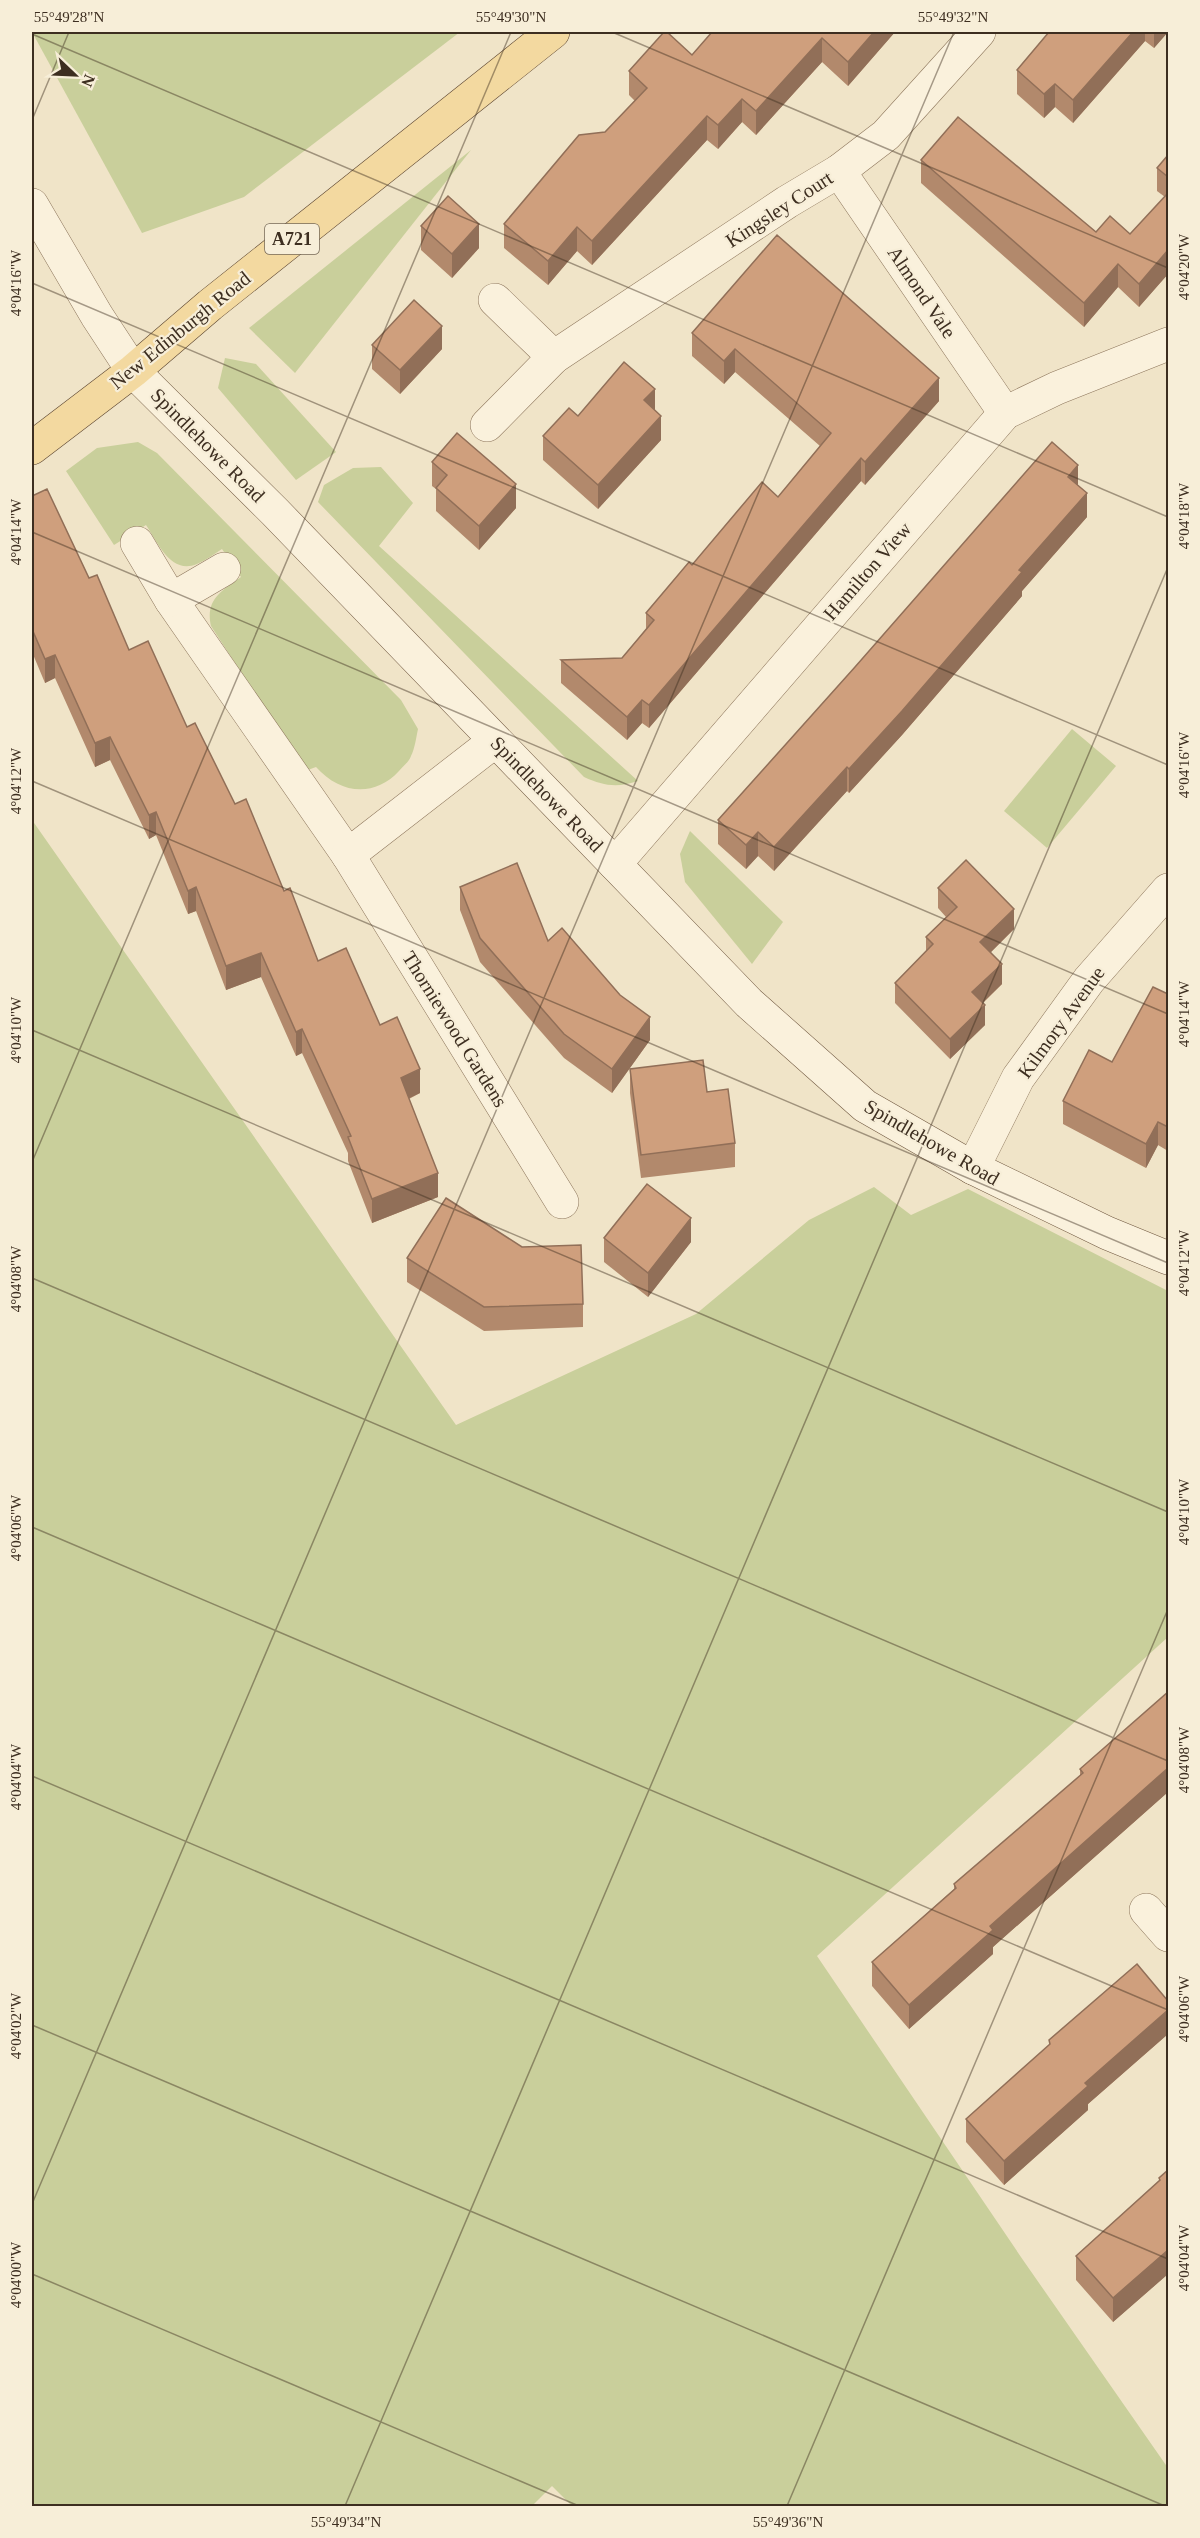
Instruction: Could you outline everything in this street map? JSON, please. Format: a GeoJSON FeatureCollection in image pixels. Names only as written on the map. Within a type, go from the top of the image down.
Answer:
{"type":"FeatureCollection","features":[{"type":"Feature","properties":{"kind":"main road","name":"New Edinburgh Road"},"geometry":{"type":"LineString","coordinates":[[32,448],[133,371],[210,305],[553,32]]}},
{"type":"Feature","properties":{"kind":"street","name":"Kingsley Court"},"geometry":{"type":"LineString","coordinates":[[488,425],[555,357],[787,202],[839,171],[886,135],[979,32]]}},
{"type":"Feature","properties":{"kind":"street","name":"Almond Vale"},"geometry":{"type":"LineString","coordinates":[[839,171],[1005,413]]}},
{"type":"Feature","properties":{"kind":"street","name":"Spindlehowe Road"},"geometry":{"type":"LineString","coordinates":[[32,205],[97,316],[133,371],[275,512],[749,1003],[865,1106],[973,1168],[1107,1233],[1168,1258]]}},
{"type":"Feature","properties":{"kind":"street"},"geometry":{"type":"LineString","coordinates":[[495,300],[555,357]]}},
{"type":"Feature","properties":{"kind":"street","name":"Hamilton View"},"geometry":{"type":"LineString","coordinates":[[615,864],[1005,413],[1057,388],[1168,344]]}},
{"type":"Feature","properties":{"kind":"street","name":"Thorniewood Gardens"},"geometry":{"type":"LineString","coordinates":[[137,543],[171,600],[348,855],[562,1202]]}},
{"type":"Feature","properties":{"kind":"street"},"geometry":{"type":"LineString","coordinates":[[171,600],[224,569]]}},
{"type":"Feature","properties":{"kind":"street"},"geometry":{"type":"LineString","coordinates":[[348,855],[495,741]]}},
{"type":"Feature","properties":{"kind":"street","name":"Kilmory Avenue"},"geometry":{"type":"LineString","coordinates":[[973,1168],[1025,1069],[1089,980],[1168,890]]}},
{"type":"Feature","properties":{"kind":"street"},"geometry":{"type":"LineString","coordinates":[[1146,1910],[1168,1935]]}},
{"type":"Feature","properties":{"kind":"green space"},"geometry":{"type":"Polygon","coordinates":[[[32,32],[460,32],[244,197],[142,233],[32,32]]]}},
{"type":"Feature","properties":{"kind":"green space"},"geometry":{"type":"Polygon","coordinates":[[[471,150],[295,373],[249,328],[471,150]]]}},
{"type":"Feature","properties":{"kind":"green space"},"geometry":{"type":"Polygon","coordinates":[[[225,358],[256,364],[336,452],[296,480],[218,388],[225,358]]]}},
{"type":"Feature","properties":{"kind":"green space"},"geometry":{"type":"Polygon","coordinates":[[[138,442],[157,453],[401,700],[418,729],[410,758],[389,780],[379,786],[357,789],[336,783],[316,767],[305,771],[211,626],[210,609],[216,597],[241,577],[222,549],[197,564],[180,565],[166,555],[146,525],[114,545],[66,471],[97,448],[138,442]]]}},
{"type":"Feature","properties":{"kind":"green space"},"geometry":{"type":"Polygon","coordinates":[[[381,467],[413,503],[379,546],[638,781],[624,785],[611,785],[584,777],[318,502],[324,485],[353,468],[381,467]]]}},
{"type":"Feature","properties":{"kind":"green space"},"geometry":{"type":"Polygon","coordinates":[[[1072,729],[1116,766],[1047,848],[1004,811],[1072,729]]]}},
{"type":"Feature","properties":{"kind":"green space"},"geometry":{"type":"Polygon","coordinates":[[[32,820],[456,1425],[696,1314],[809,1220],[874,1187],[911,1215],[968,1189],[1168,1291],[1168,1637],[817,1956],[1023,2260],[1168,2468],[1168,2506],[572,2506],[552,2486],[532,2506],[32,2506],[32,820]]]}},
{"type":"Feature","properties":{"kind":"green space"},"geometry":{"type":"Polygon","coordinates":[[[690,831],[783,922],[752,964],[685,882],[680,854],[690,831]]]}},
{"type":"Feature","properties":{"kind":"building"},"geometry":{"type":"Polygon","coordinates":[[[664,32],[667,32],[692,55],[712,32],[874,32],[848,62],[822,38],[756,111],[742,99],[718,125],[707,116],[592,241],[577,227],[548,261],[504,224],[579,135],[605,132],[647,88],[629,71],[664,32]]]}},
{"type":"Feature","properties":{"kind":"building"},"geometry":{"type":"Polygon","coordinates":[[[1049,32],[1133,32],[1073,100],[1055,84],[1044,94],[1017,70],[1049,32]]]}},
{"type":"Feature","properties":{"kind":"building"},"geometry":{"type":"Polygon","coordinates":[[[958,117],[1096,232],[1110,216],[1130,234],[1168,193],[1168,250],[1139,284],[1118,264],[1084,303],[921,160],[958,117]]]}},
{"type":"Feature","properties":{"kind":"building"},"geometry":{"type":"Polygon","coordinates":[[[1168,155],[1168,177],[1157,168],[1168,155]]]}},
{"type":"Feature","properties":{"kind":"building"},"geometry":{"type":"Polygon","coordinates":[[[448,196],[479,224],[452,254],[421,226],[448,196]]]}},
{"type":"Feature","properties":{"kind":"building"},"geometry":{"type":"Polygon","coordinates":[[[777,235],[939,378],[865,462],[861,458],[649,705],[642,700],[627,717],[561,660],[622,658],[654,620],[646,613],[689,562],[692,565],[762,482],[778,497],[831,433],[735,349],[724,361],[692,333],[777,235]]]}},
{"type":"Feature","properties":{"kind":"building"},"geometry":{"type":"Polygon","coordinates":[[[414,300],[442,326],[400,370],[372,345],[414,300]]]}},
{"type":"Feature","properties":{"kind":"building"},"geometry":{"type":"Polygon","coordinates":[[[624,362],[655,389],[644,400],[661,416],[598,485],[543,436],[569,408],[578,416],[624,362]]]}},
{"type":"Feature","properties":{"kind":"building"},"geometry":{"type":"Polygon","coordinates":[[[457,433],[516,484],[479,526],[436,488],[447,475],[432,462],[457,433]]]}},
{"type":"Feature","properties":{"kind":"building"},"geometry":{"type":"Polygon","coordinates":[[[1052,442],[1078,465],[1068,477],[1087,493],[1019,570],[1022,572],[902,711],[774,847],[758,832],[746,845],[718,820],[1052,442]]]}},
{"type":"Feature","properties":{"kind":"building"},"geometry":{"type":"Polygon","coordinates":[[[47,489],[89,578],[97,575],[129,650],[148,641],[187,727],[195,723],[235,804],[246,799],[284,891],[290,888],[318,961],[346,948],[380,1025],[397,1017],[420,1069],[401,1078],[438,1173],[372,1199],[348,1137],[351,1136],[302,1029],[296,1032],[261,953],[226,966],[196,887],[188,891],[156,812],[149,815],[110,737],[95,743],[55,655],[45,659],[32,629],[32,496],[47,489]]]}},
{"type":"Feature","properties":{"kind":"building"},"geometry":{"type":"Polygon","coordinates":[[[966,860],[1014,909],[980,942],[1002,964],[972,992],[985,1005],[950,1039],[895,983],[933,944],[926,937],[957,907],[938,888],[966,860]]]}},
{"type":"Feature","properties":{"kind":"building"},"geometry":{"type":"Polygon","coordinates":[[[517,863],[548,941],[562,928],[620,995],[650,1017],[612,1069],[564,1034],[480,938],[460,887],[517,863]]]}},
{"type":"Feature","properties":{"kind":"building"},"geometry":{"type":"Polygon","coordinates":[[[1153,987],[1168,994],[1168,1127],[1158,1122],[1146,1144],[1063,1101],[1089,1050],[1112,1062],[1153,987]]]}},
{"type":"Feature","properties":{"kind":"building"},"geometry":{"type":"Polygon","coordinates":[[[703,1060],[707,1092],[728,1089],[735,1143],[641,1155],[630,1069],[703,1060]]]}},
{"type":"Feature","properties":{"kind":"building"},"geometry":{"type":"Polygon","coordinates":[[[647,1184],[691,1218],[648,1273],[604,1238],[647,1184]]]}},
{"type":"Feature","properties":{"kind":"building"},"geometry":{"type":"Polygon","coordinates":[[[446,1198],[522,1247],[581,1245],[583,1304],[484,1307],[407,1258],[446,1198]]]}},
{"type":"Feature","properties":{"kind":"building"},"geometry":{"type":"Polygon","coordinates":[[[1168,1692],[1168,1768],[990,1926],[993,1930],[909,2005],[872,1962],[956,1888],[954,1884],[1083,1773],[1080,1769],[1168,1692]]]}},
{"type":"Feature","properties":{"kind":"building"},"geometry":{"type":"Polygon","coordinates":[[[1137,1964],[1168,2001],[1168,2010],[1085,2083],[1088,2086],[1004,2161],[966,2119],[1050,2044],[1049,2040],[1137,1964]]]}},
{"type":"Feature","properties":{"kind":"building"},"geometry":{"type":"Polygon","coordinates":[[[1168,2170],[1168,2250],[1113,2298],[1076,2256],[1160,2180],[1159,2178],[1168,2170]]]}}]}
